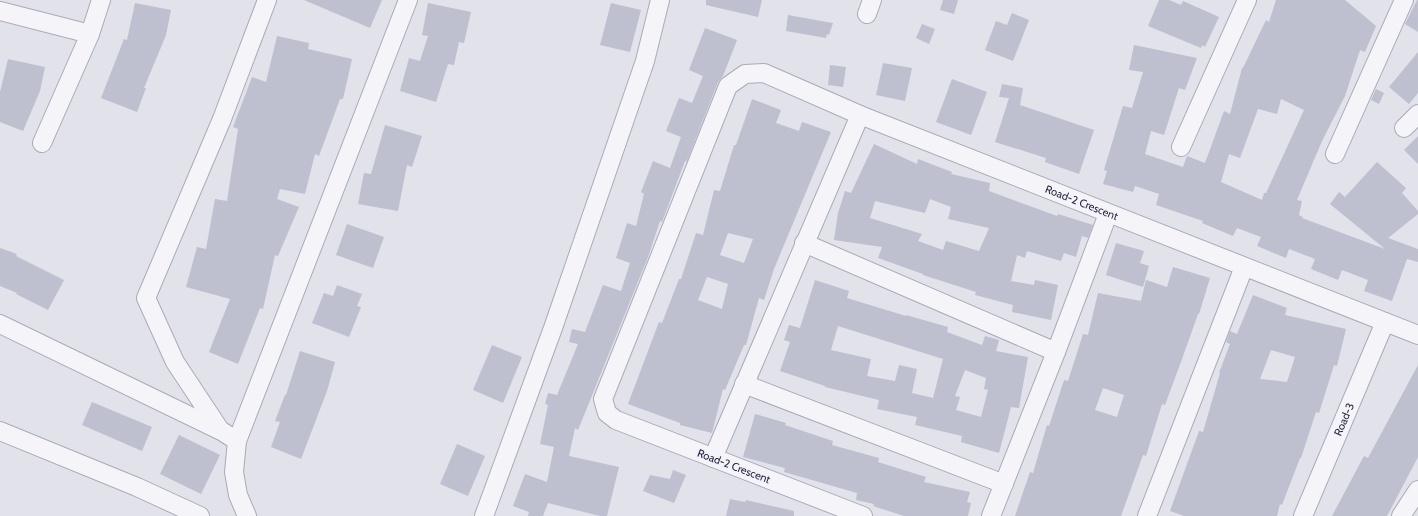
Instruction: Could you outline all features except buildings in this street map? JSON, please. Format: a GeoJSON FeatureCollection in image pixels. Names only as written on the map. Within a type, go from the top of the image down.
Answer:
{"type":"FeatureCollection","features":[{"type":"Feature","properties":{"kind":"street"},"geometry":{"type":"LineString","coordinates":[[42,143],[90,34],[101,0]]}},
{"type":"Feature","properties":{"kind":"street"},"geometry":{"type":"LineString","coordinates":[[220,430],[175,362],[146,298],[222,118],[267,0]]}},
{"type":"Feature","properties":{"kind":"street"},"geometry":{"type":"LineString","coordinates":[[247,516],[238,495],[234,472],[237,441],[408,0]]}},
{"type":"Feature","properties":{"kind":"street"},"geometry":{"type":"LineString","coordinates":[[484,516],[553,328],[645,60],[660,0]]}},
{"type":"Feature","properties":{"kind":"street"},"geometry":{"type":"LineString","coordinates":[[1181,147],[1247,0]]}},
{"type":"Feature","properties":{"kind":"street"},"geometry":{"type":"LineString","coordinates":[[1335,154],[1404,0]]}},
{"type":"Feature","properties":{"kind":"street"},"geometry":{"type":"LineString","coordinates":[[0,11],[90,34]]}},
{"type":"Feature","properties":{"kind":"street","name":"Road-2 Crescent"},"geometry":{"type":"LineString","coordinates":[[863,516],[616,420],[607,413],[603,399],[728,86],[746,74],[764,73],[860,115],[1418,335]]}},
{"type":"Feature","properties":{"kind":"street"},"geometry":{"type":"LineString","coordinates":[[1404,128],[1418,114]]}},
{"type":"Feature","properties":{"kind":"street"},"geometry":{"type":"LineString","coordinates":[[713,458],[860,115]]}},
{"type":"Feature","properties":{"kind":"street"},"geometry":{"type":"LineString","coordinates":[[991,516],[1056,352],[1108,214]]}},
{"type":"Feature","properties":{"kind":"street"},"geometry":{"type":"LineString","coordinates":[[804,243],[1056,352]]}},
{"type":"Feature","properties":{"kind":"street"},"geometry":{"type":"LineString","coordinates":[[1147,516],[1244,267]]}},
{"type":"Feature","properties":{"kind":"street","name":"Road-3"},"geometry":{"type":"LineString","coordinates":[[1303,516],[1385,322]]}},
{"type":"Feature","properties":{"kind":"street"},"geometry":{"type":"LineString","coordinates":[[0,324],[220,430],[237,441]]}},
{"type":"Feature","properties":{"kind":"street"},"geometry":{"type":"LineString","coordinates":[[744,384],[1004,484]]}},
{"type":"Feature","properties":{"kind":"street"},"geometry":{"type":"LineString","coordinates":[[0,431],[137,487],[200,516]]}},
{"type":"Feature","properties":{"kind":"street"},"geometry":{"type":"LineString","coordinates":[[1401,516],[1418,490]]}}]}
